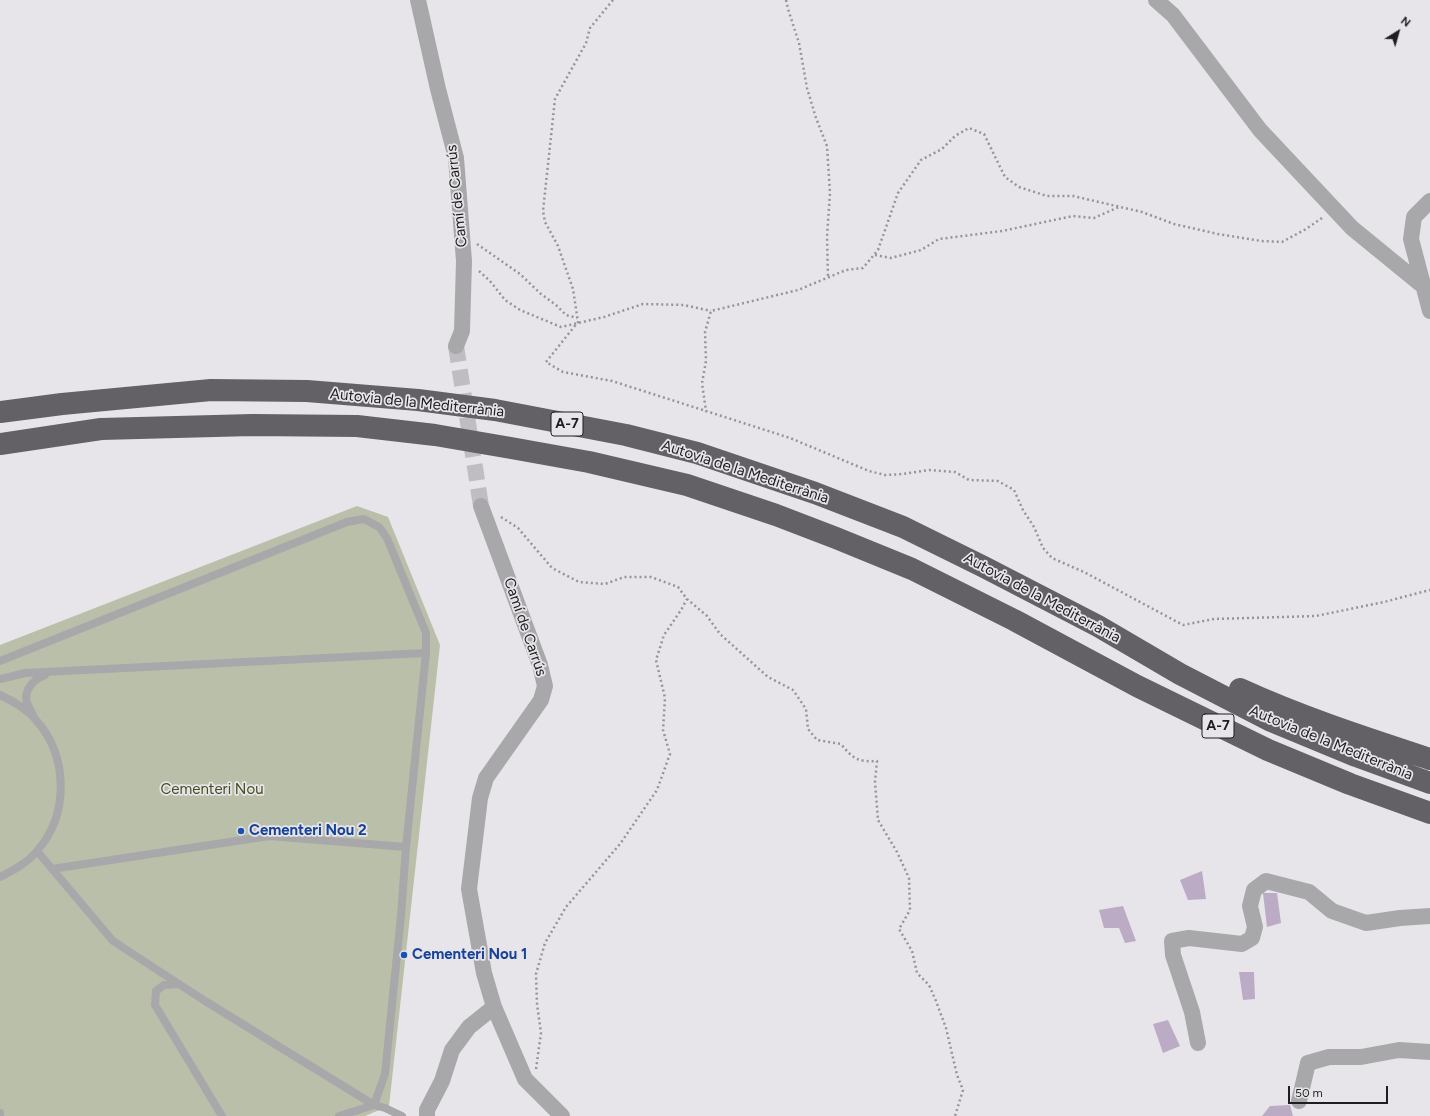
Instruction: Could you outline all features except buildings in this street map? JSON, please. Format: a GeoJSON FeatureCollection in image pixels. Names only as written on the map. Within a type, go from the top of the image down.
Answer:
{"type":"FeatureCollection","features":[{"type":"Feature","properties":{"kind":"highway","name":"Autovia de la Mediterrània"},"geometry":{"type":"LineString","coordinates":[[0,412],[62,404],[211,390],[307,391],[418,400],[495,410],[626,435],[696,453],[815,493],[902,527],[984,567],[1098,626],[1180,674],[1270,720],[1356,756],[1430,783]]}},
{"type":"Feature","properties":{"kind":"highway","name":"Autovia de la Mediterrània"},"geometry":{"type":"LineString","coordinates":[[0,444],[101,429],[252,425],[357,426],[435,435],[519,449],[589,462],[687,486],[776,515],[912,570],[1014,620],[1151,693],[1268,750],[1350,784],[1430,813]]}},
{"type":"Feature","properties":{"kind":"highway"},"geometry":{"type":"LineString","coordinates":[[1098,626],[1269,703],[1430,759]]}},
{"type":"Feature","properties":{"kind":"street","name":"Camí de Carrús"},"geometry":{"type":"LineString","coordinates":[[418,0],[438,89],[456,158],[464,261],[462,330],[456,346]]}},
{"type":"Feature","properties":{"kind":"street"},"geometry":{"type":"LineString","coordinates":[[1156,0],[1173,15],[1260,130],[1352,228],[1423,286]]}},
{"type":"Feature","properties":{"kind":"street"},"geometry":{"type":"LineString","coordinates":[[1430,201],[1414,217],[1411,239],[1430,311]]}},
{"type":"Feature","properties":{"kind":"street","name":"Camí de Carrús"},"geometry":{"type":"LineString","coordinates":[[481,506],[540,665],[545,686],[541,700],[486,778],[480,798],[469,888],[484,973],[494,1007],[525,1079],[562,1116]]}},
{"type":"Feature","properties":{"kind":"street"},"geometry":{"type":"LineString","coordinates":[[1198,1043],[1192,1012],[1173,955],[1172,941],[1189,938],[1242,944],[1252,938],[1255,926],[1250,906],[1254,890],[1266,881],[1309,892],[1332,911],[1366,923],[1400,918],[1430,916]]}},
{"type":"Feature","properties":{"kind":"street"},"geometry":{"type":"LineString","coordinates":[[427,1116],[427,1110],[442,1082],[452,1050],[469,1027],[494,1007]]}},
{"type":"Feature","properties":{"kind":"street"},"geometry":{"type":"LineString","coordinates":[[1299,1101],[1308,1063],[1329,1057],[1361,1057],[1399,1050],[1430,1052]]}},
{"type":"Feature","properties":{"kind":"lane"},"geometry":{"type":"LineString","coordinates":[[0,661],[347,522],[364,519],[379,527],[387,538],[426,633],[426,653],[385,1074],[374,1105]]}},
{"type":"Feature","properties":{"kind":"lane"},"geometry":{"type":"LineString","coordinates":[[0,679],[25,673],[426,653]]}},
{"type":"Feature","properties":{"kind":"lane"},"geometry":{"type":"LineString","coordinates":[[0,877],[20,866],[37,851],[51,831],[59,808],[62,786],[58,759],[48,736],[35,718],[27,701],[27,692],[30,685],[37,678],[64,672]]}},
{"type":"Feature","properties":{"kind":"lane"},"geometry":{"type":"LineString","coordinates":[[0,695],[16,702],[35,718]]}},
{"type":"Feature","properties":{"kind":"lane"},"geometry":{"type":"LineString","coordinates":[[52,869],[268,836],[406,847]]}},
{"type":"Feature","properties":{"kind":"lane"},"geometry":{"type":"LineString","coordinates":[[37,851],[113,941],[179,984],[374,1105],[385,1108],[402,1116]]}},
{"type":"Feature","properties":{"kind":"lane"},"geometry":{"type":"LineString","coordinates":[[179,984],[164,985],[156,991],[155,1005],[222,1116]]}},
{"type":"Feature","properties":{"kind":"lane"},"geometry":{"type":"LineString","coordinates":[[339,1116],[374,1105]]}},
{"type":"Feature","properties":{"kind":"path"},"geometry":{"type":"LineString","coordinates":[[578,322],[573,289],[558,246],[545,222],[543,211],[555,99],[586,43],[590,28],[614,0]]}},
{"type":"Feature","properties":{"kind":"path"},"geometry":{"type":"LineString","coordinates":[[786,0],[799,43],[807,88],[816,118],[827,146],[830,193],[827,237],[828,277]]}},
{"type":"Feature","properties":{"kind":"path"},"geometry":{"type":"LineString","coordinates":[[464,261],[473,265],[490,281],[504,300],[520,310],[561,327],[604,317],[643,304],[684,305],[711,311],[798,290],[846,270],[863,268],[878,250],[898,193],[921,160],[942,149],[956,136],[969,128],[984,134],[1005,176],[1019,187],[1047,196],[1072,196],[1119,206],[1142,212],[1174,224],[1218,234],[1261,242],[1282,242],[1306,229],[1334,209]]}},
{"type":"Feature","properties":{"kind":"path"},"geometry":{"type":"LineString","coordinates":[[874,255],[891,258],[921,250],[939,239],[1002,231],[1073,216],[1094,218],[1119,206]]}},
{"type":"Feature","properties":{"kind":"path"},"geometry":{"type":"LineString","coordinates":[[462,237],[477,244],[520,274],[566,315],[577,318]]}},
{"type":"Feature","properties":{"kind":"path"},"geometry":{"type":"LineString","coordinates":[[706,411],[702,383],[706,361],[705,332],[711,311]]}},
{"type":"Feature","properties":{"kind":"path"},"geometry":{"type":"LineString","coordinates":[[578,322],[546,362],[563,372],[612,381],[790,438],[869,471],[885,475],[929,470],[955,472],[969,480],[998,481],[1014,490],[1023,510],[1034,527],[1043,548],[1052,558],[1084,572],[1183,625],[1214,619],[1316,616],[1384,602],[1430,590]]}},
{"type":"Feature","properties":{"kind":"path"},"geometry":{"type":"LineString","coordinates":[[481,506],[518,528],[552,568],[579,582],[605,584],[624,577],[651,577],[678,587],[687,599],[707,616],[720,634],[768,677],[793,690],[806,709],[808,729],[818,740],[841,744],[849,755],[863,762],[877,761],[874,782],[878,820],[897,852],[909,878],[910,910],[899,929],[912,951],[917,973],[929,985],[946,1028],[957,1075],[963,1090],[955,1116]]}},
{"type":"Feature","properties":{"kind":"path"},"geometry":{"type":"LineString","coordinates":[[532,1086],[541,1033],[537,1004],[536,974],[545,943],[566,907],[620,844],[657,790],[670,754],[663,730],[665,698],[656,660],[664,635],[687,599]]}},
{"type":"Feature","properties":{"kind":"green space","name":"Cementeri Nou"},"geometry":{"type":"Polygon","coordinates":[[[357,506],[388,517],[440,645],[389,1106],[365,1116],[0,1116],[0,645],[357,506]]]}},
{"type":"Feature","properties":{"kind":"tunnel"},"geometry":{"type":"LineString","coordinates":[[456,346],[481,506]]}},
{"type":"Feature","properties":{"kind":"place","name":"Cementeri Nou 2"},"geometry":{"type":"Point","coordinates":[241,831]}},
{"type":"Feature","properties":{"kind":"place","name":"Cementeri Nou 1"},"geometry":{"type":"Point","coordinates":[404,955]}}]}
